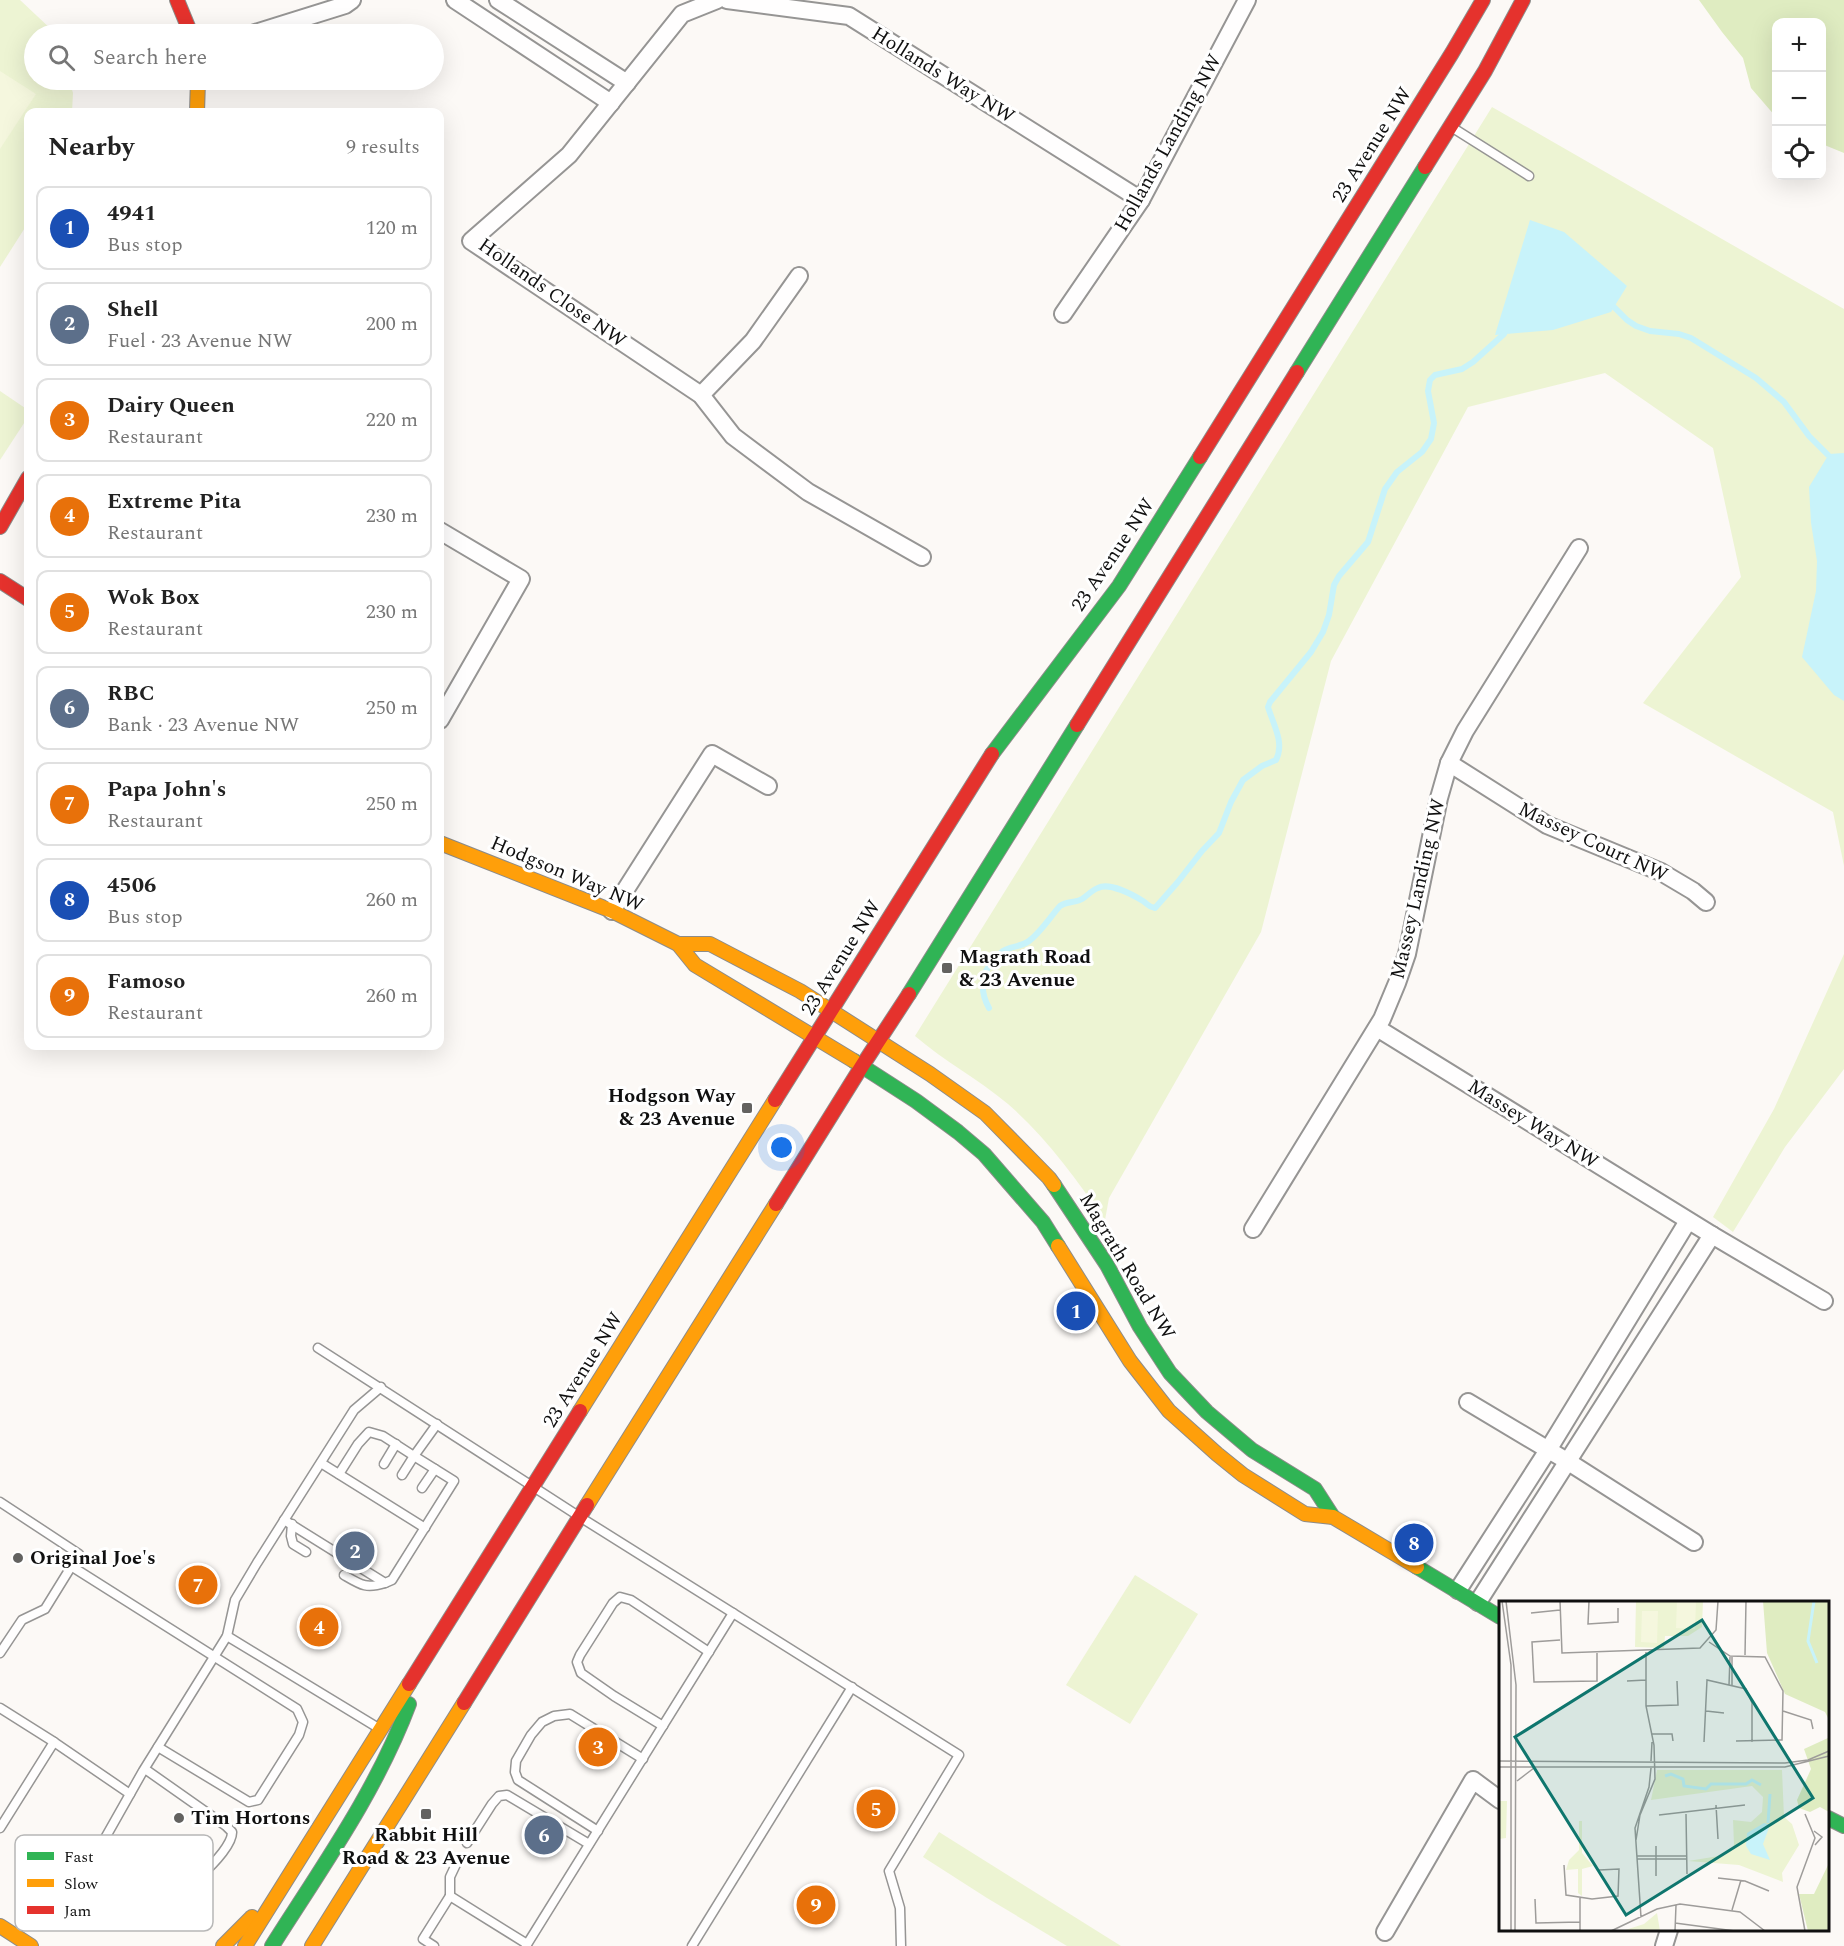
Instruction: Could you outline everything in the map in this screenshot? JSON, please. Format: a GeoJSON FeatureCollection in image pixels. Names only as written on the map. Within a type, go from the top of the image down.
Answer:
{"type":"FeatureCollection","features":[{"type":"Feature","properties":{"kind":"main road"},"geometry":{"type":"LineString","coordinates":[[177,0],[187,24]]}},
{"type":"Feature","properties":{"kind":"main road","name":"23 Avenue NW"},"geometry":{"type":"LineString","coordinates":[[245,1946],[1006,733],[1119,586],[1446,63],[1483,0]]}},
{"type":"Feature","properties":{"kind":"main road"},"geometry":{"type":"LineString","coordinates":[[312,1946],[1485,71],[1523,0]]}},
{"type":"Feature","properties":{"kind":"main road"},"geometry":{"type":"LineString","coordinates":[[197,108],[198,90]]}},
{"type":"Feature","properties":{"kind":"main road"},"geometry":{"type":"LineString","coordinates":[[0,527],[24,485]]}},
{"type":"Feature","properties":{"kind":"main road"},"geometry":{"type":"LineString","coordinates":[[0,581],[24,596]]}},
{"type":"Feature","properties":{"kind":"main road","name":"Hodgson Way NW"},"geometry":{"type":"LineString","coordinates":[[444,845],[612,912],[678,944],[695,964],[862,1066]]}},
{"type":"Feature","properties":{"kind":"main road","name":"Hodgson Way NW"},"geometry":{"type":"LineString","coordinates":[[678,944],[710,944],[800,991],[879,1041]]}},
{"type":"Feature","properties":{"kind":"main road","name":"Magrath Road NW"},"geometry":{"type":"LineString","coordinates":[[879,1041],[985,1113],[1028,1155],[1049,1178],[1081,1224],[1107,1265],[1153,1348],[1170,1372],[1207,1412],[1252,1450],[1315,1488],[1333,1517]]}},
{"type":"Feature","properties":{"kind":"main road","name":"Magrath Road NW"},"geometry":{"type":"LineString","coordinates":[[862,1066],[937,1115],[984,1154],[1003,1174],[1056,1240],[1131,1361],[1169,1411],[1217,1454],[1283,1502],[1305,1514],[1333,1517],[1499,1616]]}},
{"type":"Feature","properties":{"kind":"main road"},"geometry":{"type":"LineString","coordinates":[[272,1946],[378,1776],[404,1720],[423,1661]]}},
{"type":"Feature","properties":{"kind":"main road"},"geometry":{"type":"LineString","coordinates":[[1829,1819],[1844,1826]]}},
{"type":"Feature","properties":{"kind":"main road"},"geometry":{"type":"LineString","coordinates":[[223,1946],[283,1885]]}},
{"type":"Feature","properties":{"kind":"main road"},"geometry":{"type":"LineString","coordinates":[[0,1926],[31,1946]]}},
{"type":"Feature","properties":{"kind":"main road"},"geometry":{"type":"LineString","coordinates":[[321,1946],[324,1927]]}},
{"type":"Feature","properties":{"kind":"street"},"geometry":{"type":"LineString","coordinates":[[285,24],[345,6],[352,0]]}},
{"type":"Feature","properties":{"kind":"street"},"geometry":{"type":"LineString","coordinates":[[455,0],[611,103],[682,14],[717,0]]}},
{"type":"Feature","properties":{"kind":"street"},"geometry":{"type":"LineString","coordinates":[[498,0],[627,83]]}},
{"type":"Feature","properties":{"kind":"street","name":"Hollands Way NW"},"geometry":{"type":"LineString","coordinates":[[727,0],[849,16],[1141,200]]}},
{"type":"Feature","properties":{"kind":"street","name":"Hollands Landing NW"},"geometry":{"type":"LineString","coordinates":[[1063,314],[1141,200],[1247,0]]}},
{"type":"Feature","properties":{"kind":"street","name":"Hollands Close NW"},"geometry":{"type":"LineString","coordinates":[[611,103],[569,155],[471,241],[701,394],[733,436],[808,492],[922,557]]}},
{"type":"Feature","properties":{"kind":"street"},"geometry":{"type":"LineString","coordinates":[[701,394],[753,341],[799,276]]}},
{"type":"Feature","properties":{"kind":"street"},"geometry":{"type":"LineString","coordinates":[[444,533],[521,579],[444,713]]}},
{"type":"Feature","properties":{"kind":"street","name":"Massey Landing NW"},"geometry":{"type":"LineString","coordinates":[[1253,1229],[1377,1028],[1407,954],[1439,798],[1449,763],[1465,731],[1579,548]]}},
{"type":"Feature","properties":{"kind":"street"},"geometry":{"type":"LineString","coordinates":[[612,912],[712,754],[768,786]]}},
{"type":"Feature","properties":{"kind":"street","name":"Massey Court NW"},"geometry":{"type":"LineString","coordinates":[[1449,763],[1547,825],[1661,872],[1693,891],[1706,902]]}},
{"type":"Feature","properties":{"kind":"street","name":"Massey Way NW"},"geometry":{"type":"LineString","coordinates":[[1377,1028],[1688,1221],[1824,1301]]}},
{"type":"Feature","properties":{"kind":"street"},"geometry":{"type":"LineString","coordinates":[[1458,1590],[1548,1450],[1688,1221]]}},
{"type":"Feature","properties":{"kind":"street"},"geometry":{"type":"LineString","coordinates":[[1478,1602],[1712,1235]]}},
{"type":"Feature","properties":{"kind":"street"},"geometry":{"type":"LineString","coordinates":[[1468,1402],[1567,1461],[1694,1542]]}},
{"type":"Feature","properties":{"kind":"street"},"geometry":{"type":"LineString","coordinates":[[1385,1932],[1473,1780],[1499,1799]]}},
{"type":"Feature","properties":{"kind":"street"},"geometry":{"type":"LineString","coordinates":[[1664,1946],[1668,1931]]}},
{"type":"Feature","properties":{"kind":"lane"},"geometry":{"type":"LineString","coordinates":[[1450,126],[1529,176]]}},
{"type":"Feature","properties":{"kind":"lane"},"geometry":{"type":"LineString","coordinates":[[318,1348],[532,1487],[959,1755],[890,1871],[900,1908],[901,1946]]}},
{"type":"Feature","properties":{"kind":"lane"},"geometry":{"type":"LineString","coordinates":[[107,1835],[227,1636],[235,1600],[288,1522],[354,1410],[381,1387]]}},
{"type":"Feature","properties":{"kind":"lane"},"geometry":{"type":"LineString","coordinates":[[402,1475],[437,1424]]}},
{"type":"Feature","properties":{"kind":"lane"},"geometry":{"type":"LineString","coordinates":[[339,1474],[358,1444],[369,1432],[383,1436],[454,1480],[393,1580],[373,1587],[362,1585],[344,1575]]}},
{"type":"Feature","properties":{"kind":"lane"},"geometry":{"type":"LineString","coordinates":[[384,1464],[396,1444]]}},
{"type":"Feature","properties":{"kind":"lane"},"geometry":{"type":"LineString","coordinates":[[321,1463],[425,1528]]}},
{"type":"Feature","properties":{"kind":"lane"},"geometry":{"type":"LineString","coordinates":[[422,1488],[435,1469]]}},
{"type":"Feature","properties":{"kind":"lane"},"geometry":{"type":"LineString","coordinates":[[366,1491],[372,1482]]}},
{"type":"Feature","properties":{"kind":"lane"},"geometry":{"type":"LineString","coordinates":[[384,1503],[390,1494]]}},
{"type":"Feature","properties":{"kind":"lane"},"geometry":{"type":"LineString","coordinates":[[0,1502],[79,1554],[45,1609],[22,1620],[0,1653]]}},
{"type":"Feature","properties":{"kind":"lane"},"geometry":{"type":"LineString","coordinates":[[405,1515],[410,1506]]}},
{"type":"Feature","properties":{"kind":"lane"},"geometry":{"type":"LineString","coordinates":[[288,1522],[293,1544],[306,1552]]}},
{"type":"Feature","properties":{"kind":"lane"},"geometry":{"type":"LineString","coordinates":[[288,1522],[385,1582]]}},
{"type":"Feature","properties":{"kind":"lane"},"geometry":{"type":"LineString","coordinates":[[71,1566],[297,1709],[303,1722],[299,1735],[258,1800],[249,1802],[158,1747]]}},
{"type":"Feature","properties":{"kind":"lane"},"geometry":{"type":"LineString","coordinates":[[663,1726],[581,1673],[577,1662],[580,1655],[613,1603],[620,1597],[631,1600],[709,1652]]}},
{"type":"Feature","properties":{"kind":"lane"},"geometry":{"type":"LineString","coordinates":[[450,1896],[527,1945],[733,1613]]}},
{"type":"Feature","properties":{"kind":"lane"},"geometry":{"type":"LineString","coordinates":[[227,1636],[380,1729]]}},
{"type":"Feature","properties":{"kind":"lane"},"geometry":{"type":"LineString","coordinates":[[692,1946],[852,1687]]}},
{"type":"Feature","properties":{"kind":"lane"},"geometry":{"type":"LineString","coordinates":[[0,1708],[130,1794]]}},
{"type":"Feature","properties":{"kind":"lane"},"geometry":{"type":"LineString","coordinates":[[598,1831],[518,1780],[515,1772],[516,1761],[531,1735],[542,1722],[554,1716],[570,1714],[643,1759]]}},
{"type":"Feature","properties":{"kind":"lane"},"geometry":{"type":"LineString","coordinates":[[0,1828],[54,1742]]}},
{"type":"Feature","properties":{"kind":"lane"},"geometry":{"type":"LineString","coordinates":[[145,1769],[226,1826],[232,1833],[232,1838],[213,1865]]}},
{"type":"Feature","properties":{"kind":"lane"},"geometry":{"type":"LineString","coordinates":[[467,1843],[492,1804],[499,1796],[507,1794],[590,1844]]}},
{"type":"Feature","properties":{"kind":"lane"},"geometry":{"type":"LineString","coordinates":[[434,1946],[423,1939],[450,1896],[450,1877],[458,1860]]}},
{"type":"Feature","properties":{"kind":"green space"},"geometry":{"type":"Polygon","coordinates":[[[0,0],[20,0],[46,24],[24,24],[24,90],[72,90],[72,108],[24,108],[24,229],[0,267],[0,0]]]}},
{"type":"Feature","properties":{"kind":"green space"},"geometry":{"type":"Polygon","coordinates":[[[1699,0],[1844,0],[1844,153],[1826,146],[1826,18],[1772,18],[1772,112],[1751,88],[1743,58],[1699,0]]]}},
{"type":"Feature","properties":{"kind":"green space"},"geometry":{"type":"Polygon","coordinates":[[[0,71],[24,86],[24,90],[30,90],[36,94],[27,108],[24,108],[24,112],[0,149],[0,71]]]}},
{"type":"Feature","properties":{"kind":"green space"},"geometry":{"type":"Polygon","coordinates":[[[1492,107],[1844,309],[1844,866],[1833,812],[1643,703],[1741,577],[1713,448],[1605,373],[1468,407],[1331,661],[1261,932],[1109,1198],[1105,1220],[1060,1159],[1022,1117],[997,1095],[915,1036],[1492,107]]]}},
{"type":"Feature","properties":{"kind":"green space"},"geometry":{"type":"Polygon","coordinates":[[[0,391],[24,407],[24,423],[0,460],[0,391]]]}},
{"type":"Feature","properties":{"kind":"green space"},"geometry":{"type":"Polygon","coordinates":[[[1844,954],[1844,1069],[1785,1147],[1733,1232],[1713,1217],[1774,1109],[1844,954]]]}},
{"type":"Feature","properties":{"kind":"green space"},"geometry":{"type":"Polygon","coordinates":[[[1135,1575],[1198,1614],[1130,1724],[1066,1685],[1135,1575]]]}},
{"type":"Feature","properties":{"kind":"green space"},"geometry":{"type":"Polygon","coordinates":[[[939,1832],[1121,1946],[1067,1946],[987,1898],[923,1857],[939,1832]]]}},
{"type":"Feature","properties":{"kind":"water"},"geometry":{"type":"Polygon","coordinates":[[[1530,220],[1564,232],[1627,286],[1611,312],[1553,330],[1495,335],[1530,220]]]}},
{"type":"Feature","properties":{"kind":"water"},"geometry":{"type":"Polygon","coordinates":[[[1844,453],[1844,701],[1834,695],[1802,657],[1816,591],[1817,561],[1811,523],[1809,487],[1829,454],[1844,453]]]}},
{"type":"Feature","properties":{"kind":"waterway"},"geometry":{"type":"LineString","coordinates":[[1614,307],[1636,326],[1650,331],[1679,334],[1691,338],[1756,378],[1784,402],[1809,436],[1828,455]]}},
{"type":"Feature","properties":{"kind":"waterway"},"geometry":{"type":"LineString","coordinates":[[989,1008],[983,992],[984,977],[996,957],[1006,949],[1029,941],[1060,906],[1082,899],[1098,888],[1108,887],[1121,890],[1155,908],[1219,833],[1231,802],[1243,780],[1262,766],[1276,760],[1279,740],[1268,707],[1270,702],[1311,652],[1323,632],[1329,615],[1334,585],[1368,542],[1385,489],[1397,472],[1422,452],[1431,439],[1434,423],[1428,391],[1430,380],[1435,375],[1462,369],[1504,334]]}},
{"type":"Feature","properties":{"kind":"traffic: fast"},"geometry":{"type":"LineString","coordinates":[[1297,372],[1425,167]]}},
{"type":"Feature","properties":{"kind":"traffic: fast"},"geometry":{"type":"LineString","coordinates":[[992,754],[1119,586],[1200,457]]}},
{"type":"Feature","properties":{"kind":"traffic: fast"},"geometry":{"type":"LineString","coordinates":[[909,994],[1077,725]]}},
{"type":"Feature","properties":{"kind":"traffic: fast"},"geometry":{"type":"LineString","coordinates":[[854,1061],[916,1101],[984,1154],[1043,1222],[1058,1246]]}},
{"type":"Feature","properties":{"kind":"traffic: fast"},"geometry":{"type":"LineString","coordinates":[[1054,1185],[1107,1265],[1140,1327],[1170,1373],[1207,1412],[1252,1450],[1315,1489],[1333,1517]]}},
{"type":"Feature","properties":{"kind":"traffic: fast"},"geometry":{"type":"LineString","coordinates":[[1417,1567],[1499,1616]]}},
{"type":"Feature","properties":{"kind":"traffic: fast"},"geometry":{"type":"LineString","coordinates":[[272,1946],[329,1858],[381,1768],[409,1704]]}},
{"type":"Feature","properties":{"kind":"traffic: fast"},"geometry":{"type":"LineString","coordinates":[[1829,1818],[1844,1826]]}},
{"type":"Feature","properties":{"kind":"traffic: slow"},"geometry":{"type":"LineString","coordinates":[[197,108],[198,90]]}},
{"type":"Feature","properties":{"kind":"traffic: slow"},"geometry":{"type":"LineString","coordinates":[[444,845],[612,911],[678,944],[695,965],[854,1061]]}},
{"type":"Feature","properties":{"kind":"traffic: slow"},"geometry":{"type":"LineString","coordinates":[[678,944],[710,944],[800,991],[930,1074],[985,1113],[1054,1185]]}},
{"type":"Feature","properties":{"kind":"traffic: slow"},"geometry":{"type":"LineString","coordinates":[[580,1411],[775,1100]]}},
{"type":"Feature","properties":{"kind":"traffic: slow"},"geometry":{"type":"LineString","coordinates":[[587,1505],[776,1204]]}},
{"type":"Feature","properties":{"kind":"traffic: slow"},"geometry":{"type":"LineString","coordinates":[[1058,1246],[1130,1361],[1169,1411],[1217,1454],[1243,1475],[1305,1514],[1333,1517],[1417,1567]]}},
{"type":"Feature","properties":{"kind":"traffic: slow"},"geometry":{"type":"LineString","coordinates":[[245,1946],[409,1684]]}},
{"type":"Feature","properties":{"kind":"traffic: slow"},"geometry":{"type":"LineString","coordinates":[[312,1946],[464,1703]]}},
{"type":"Feature","properties":{"kind":"traffic: slow"},"geometry":{"type":"LineString","coordinates":[[223,1946],[252,1917]]}},
{"type":"Feature","properties":{"kind":"traffic: slow"},"geometry":{"type":"LineString","coordinates":[[0,1926],[31,1946]]}},
{"type":"Feature","properties":{"kind":"traffic: jam"},"geometry":{"type":"LineString","coordinates":[[177,0],[187,24]]}},
{"type":"Feature","properties":{"kind":"traffic: jam"},"geometry":{"type":"LineString","coordinates":[[1200,457],[1483,0]]}},
{"type":"Feature","properties":{"kind":"traffic: jam"},"geometry":{"type":"LineString","coordinates":[[1425,167],[1485,71],[1523,0]]}},
{"type":"Feature","properties":{"kind":"traffic: jam"},"geometry":{"type":"LineString","coordinates":[[1077,725],[1297,372]]}},
{"type":"Feature","properties":{"kind":"traffic: jam"},"geometry":{"type":"LineString","coordinates":[[0,527],[24,485]]}},
{"type":"Feature","properties":{"kind":"traffic: jam"},"geometry":{"type":"LineString","coordinates":[[0,581],[24,596]]}},
{"type":"Feature","properties":{"kind":"traffic: jam"},"geometry":{"type":"LineString","coordinates":[[775,1100],[992,754]]}},
{"type":"Feature","properties":{"kind":"traffic: jam"},"geometry":{"type":"LineString","coordinates":[[776,1204],[909,994]]}},
{"type":"Feature","properties":{"kind":"traffic: jam"},"geometry":{"type":"LineString","coordinates":[[409,1684],[580,1411]]}},
{"type":"Feature","properties":{"kind":"traffic: jam"},"geometry":{"type":"LineString","coordinates":[[464,1703],[587,1505]]}},
{"type":"Feature","properties":{"kind":"place","name":"Magrath Road & 23 Avenue"},"geometry":{"type":"Point","coordinates":[947,968]}},
{"type":"Feature","properties":{"kind":"place","name":"Hodgson Way & 23 Avenue"},"geometry":{"type":"Point","coordinates":[747,1108]}},
{"type":"Feature","properties":{"kind":"place","name":"4941"},"geometry":{"type":"Point","coordinates":[1076,1311]}},
{"type":"Feature","properties":{"kind":"place","name":"4506"},"geometry":{"type":"Point","coordinates":[1414,1543]}},
{"type":"Feature","properties":{"kind":"place","name":"Shell"},"geometry":{"type":"Point","coordinates":[355,1551]}},
{"type":"Feature","properties":{"kind":"place","name":"Original Joe's"},"geometry":{"type":"Point","coordinates":[18,1558]}},
{"type":"Feature","properties":{"kind":"place","name":"Papa John's"},"geometry":{"type":"Point","coordinates":[198,1585]}},
{"type":"Feature","properties":{"kind":"place","name":"Extreme Pita"},"geometry":{"type":"Point","coordinates":[319,1627]}},
{"type":"Feature","properties":{"kind":"place","name":"Dairy Queen"},"geometry":{"type":"Point","coordinates":[598,1747]}},
{"type":"Feature","properties":{"kind":"place","name":"Wok Box"},"geometry":{"type":"Point","coordinates":[876,1809]}},
{"type":"Feature","properties":{"kind":"place","name":"Rabbit Hill Road & 23 Avenue"},"geometry":{"type":"Point","coordinates":[426,1814]}},
{"type":"Feature","properties":{"kind":"place","name":"Tim Hortons"},"geometry":{"type":"Point","coordinates":[179,1818]}},
{"type":"Feature","properties":{"kind":"place","name":"RBC"},"geometry":{"type":"Point","coordinates":[544,1835]}},
{"type":"Feature","properties":{"kind":"place","name":"Famoso"},"geometry":{"type":"Point","coordinates":[816,1905]}}]}
